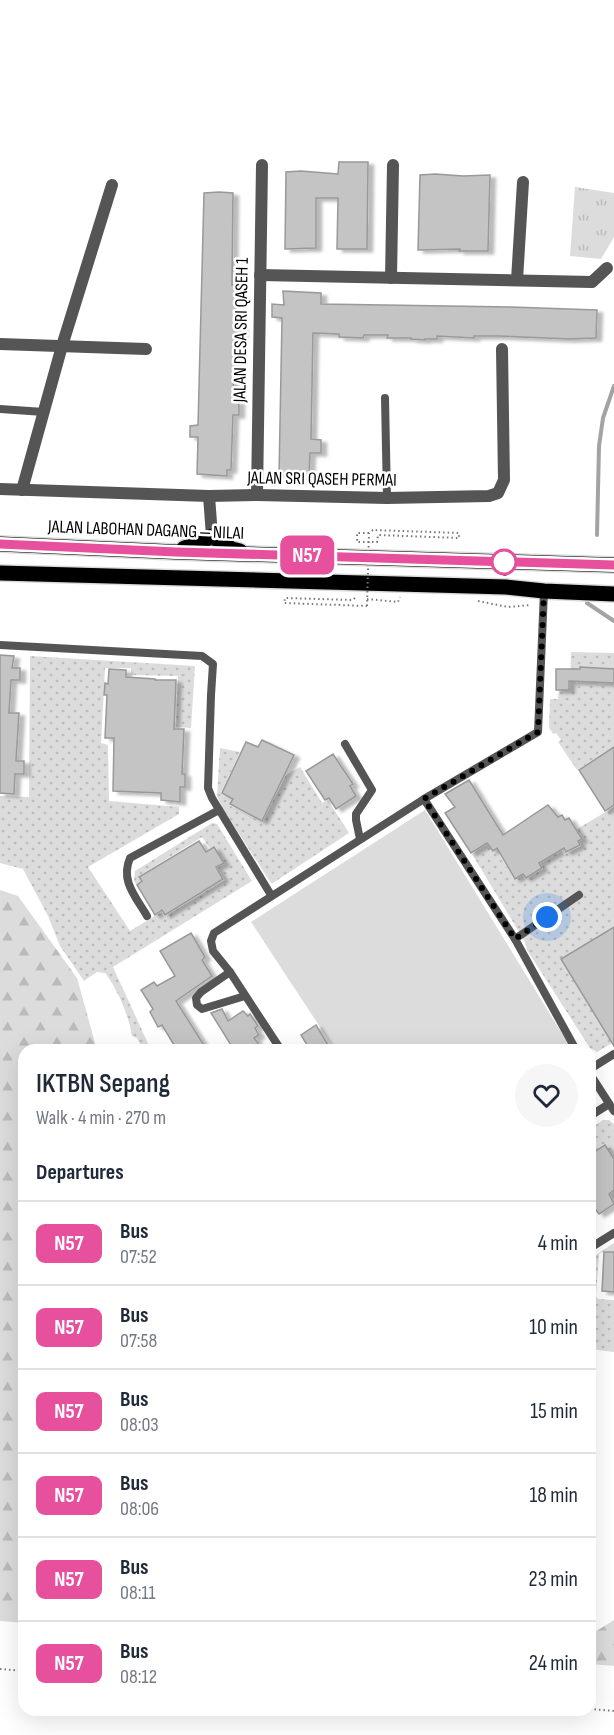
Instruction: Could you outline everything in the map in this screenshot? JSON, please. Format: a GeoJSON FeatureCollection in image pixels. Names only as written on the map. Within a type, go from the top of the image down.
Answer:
{"type":"FeatureCollection","features":[{"type":"Feature","properties":{"kind":"main road"},"geometry":{"type":"LineString","coordinates":[[176,552],[212,536],[232,549],[252,554]]}},
{"type":"Feature","properties":{"kind":"main road","name":"JALAN LABOHAN DAGANG ‒ NILAI"},"geometry":{"type":"LineString","coordinates":[[0,544],[176,552],[614,565]]}},
{"type":"Feature","properties":{"kind":"main road"},"geometry":{"type":"LineString","coordinates":[[0,573],[494,587],[614,594]]}},
{"type":"Feature","properties":{"kind":"street","name":"JALAN DESA SRI QASEH 1"},"geometry":{"type":"LineString","coordinates":[[257,495],[262,165]]}},
{"type":"Feature","properties":{"kind":"street"},"geometry":{"type":"LineString","coordinates":[[391,278],[393,165]]}},
{"type":"Feature","properties":{"kind":"street"},"geometry":{"type":"LineString","coordinates":[[517,280],[523,182]]}},
{"type":"Feature","properties":{"kind":"street"},"geometry":{"type":"LineString","coordinates":[[22,490],[62,346],[112,185]]}},
{"type":"Feature","properties":{"kind":"street"},"geometry":{"type":"LineString","coordinates":[[260,275],[592,282],[607,268]]}},
{"type":"Feature","properties":{"kind":"street"},"geometry":{"type":"LineString","coordinates":[[0,344],[146,349]]}},
{"type":"Feature","properties":{"kind":"street","name":"JALAN SRI QASEH PERMAI"},"geometry":{"type":"LineString","coordinates":[[0,489],[387,498],[489,496],[498,493],[504,480],[502,349]]}},
{"type":"Feature","properties":{"kind":"street"},"geometry":{"type":"LineString","coordinates":[[209,495],[212,536]]}},
{"type":"Feature","properties":{"kind":"lane"},"geometry":{"type":"LineString","coordinates":[[386,398],[387,498]]}},
{"type":"Feature","properties":{"kind":"lane"},"geometry":{"type":"LineString","coordinates":[[0,409],[44,412]]}},
{"type":"Feature","properties":{"kind":"lane"},"geometry":{"type":"LineString","coordinates":[[277,1044],[230,972],[213,951],[211,941],[214,933],[424,799],[538,732],[544,591]]}},
{"type":"Feature","properties":{"kind":"lane"},"geometry":{"type":"LineString","coordinates":[[0,645],[202,656],[213,664],[208,788],[271,895]]}},
{"type":"Feature","properties":{"kind":"lane"},"geometry":{"type":"LineString","coordinates":[[345,744],[372,790],[356,814],[360,839]]}},
{"type":"Feature","properties":{"kind":"lane"},"geometry":{"type":"LineString","coordinates":[[424,799],[515,939],[573,1044]]}},
{"type":"Feature","properties":{"kind":"lane"},"geometry":{"type":"LineString","coordinates":[[147,916],[127,881],[126,868],[130,858],[219,810]]}},
{"type":"Feature","properties":{"kind":"lane"},"geometry":{"type":"LineString","coordinates":[[515,939],[579,895]]}},
{"type":"Feature","properties":{"kind":"lane"},"geometry":{"type":"LineString","coordinates":[[230,972],[201,992],[196,998],[196,1005],[202,1009],[245,996]]}},
{"type":"Feature","properties":{"kind":"lane"},"geometry":{"type":"LineString","coordinates":[[596,1065],[614,1053]]}},
{"type":"Feature","properties":{"kind":"lane"},"geometry":{"type":"LineString","coordinates":[[596,1083],[611,1107],[596,1113]]}},
{"type":"Feature","properties":{"kind":"lane"},"geometry":{"type":"LineString","coordinates":[[596,1244],[614,1233]]}},
{"type":"Feature","properties":{"kind":"path"},"geometry":{"type":"LineString","coordinates":[[373,530],[459,533],[459,538],[378,536],[377,543],[357,542],[357,533],[369,533],[373,530]]}},
{"type":"Feature","properties":{"kind":"path"},"geometry":{"type":"LineString","coordinates":[[357,592],[357,596],[352,600],[285,598],[284,603],[367,606],[369,533]]}},
{"type":"Feature","properties":{"kind":"path"},"geometry":{"type":"LineString","coordinates":[[367,599],[398,602],[401,594]]}},
{"type":"Feature","properties":{"kind":"path"},"geometry":{"type":"LineString","coordinates":[[0,1669],[18,1670]]}},
{"type":"Feature","properties":{"kind":"path"},"geometry":{"type":"LineString","coordinates":[[596,1710],[614,1711]]}},
{"type":"Feature","properties":{"kind":"green space"},"geometry":{"type":"Polygon","coordinates":[[[575,187],[614,193],[614,237],[601,259],[570,256],[575,187]]]}},
{"type":"Feature","properties":{"kind":"green space"},"geometry":{"type":"Polygon","coordinates":[[[571,652],[614,653],[614,746],[577,770],[558,742],[561,740],[556,733],[553,734],[549,727],[550,699],[558,699],[559,690],[570,690],[571,652]]]}},
{"type":"Feature","properties":{"kind":"green space"},"geometry":{"type":"Polygon","coordinates":[[[30,656],[195,666],[191,728],[176,727],[178,676],[131,675],[131,668],[105,668],[101,743],[108,745],[109,801],[179,807],[179,814],[88,867],[130,931],[161,912],[164,917],[225,880],[217,868],[224,863],[214,847],[210,848],[202,837],[139,876],[142,881],[137,885],[134,881],[135,871],[212,823],[217,824],[252,881],[113,967],[148,1044],[140,1044],[137,1038],[132,1036],[122,1003],[105,973],[97,972],[84,981],[60,946],[48,916],[23,869],[0,863],[0,796],[29,797],[30,656]]]}},
{"type":"Feature","properties":{"kind":"green space"},"geometry":{"type":"Polygon","coordinates":[[[220,748],[240,752],[221,793],[232,799],[229,805],[262,822],[286,775],[300,767],[322,803],[328,800],[349,833],[271,883],[217,796],[220,748]]]}},
{"type":"Feature","properties":{"kind":"green space"},"geometry":{"type":"Polygon","coordinates":[[[614,807],[614,1042],[597,1052],[596,1044],[587,1044],[527,950],[525,942],[472,854],[487,843],[493,851],[504,844],[507,849],[499,854],[514,879],[523,875],[525,879],[543,869],[540,863],[561,850],[564,855],[581,846],[579,841],[582,839],[577,829],[614,807]]]}},
{"type":"Feature","properties":{"kind":"green space"},"geometry":{"type":"Polygon","coordinates":[[[425,810],[568,1044],[331,1044],[251,922],[425,810]]]}},
{"type":"Feature","properties":{"kind":"green space"},"geometry":{"type":"Polygon","coordinates":[[[0,890],[18,896],[77,978],[95,1044],[18,1044],[18,1622],[0,1621],[0,890]]]}},
{"type":"Feature","properties":{"kind":"green space"},"geometry":{"type":"Polygon","coordinates":[[[603,1120],[609,1120],[614,1124],[614,1203],[596,1205],[596,1125],[603,1120]]]}},
{"type":"Feature","properties":{"kind":"green space"},"geometry":{"type":"Polygon","coordinates":[[[614,1243],[614,1252],[604,1251],[599,1254],[596,1296],[596,1255],[614,1243]]]}},
{"type":"Feature","properties":{"kind":"green space"},"geometry":{"type":"Polygon","coordinates":[[[596,1296],[598,1299],[614,1300],[614,1352],[596,1350],[596,1296]]]}},
{"type":"Feature","properties":{"kind":"green space"},"geometry":{"type":"Polygon","coordinates":[[[614,1620],[614,1666],[596,1664],[596,1631],[614,1620]]]}},
{"type":"Feature","properties":{"kind":"building"},"geometry":{"type":"Polygon","coordinates":[[[339,162],[368,162],[367,249],[337,249],[338,198],[316,198],[316,248],[285,249],[286,172],[338,174],[339,162]]]}},
{"type":"Feature","properties":{"kind":"building"},"geometry":{"type":"Polygon","coordinates":[[[420,175],[490,175],[488,251],[418,250],[420,175]]]}},
{"type":"Feature","properties":{"kind":"building"},"geometry":{"type":"Polygon","coordinates":[[[204,193],[233,193],[232,285],[236,284],[235,328],[242,327],[241,341],[235,341],[234,356],[233,402],[239,401],[239,415],[233,415],[231,470],[227,470],[227,476],[197,474],[198,437],[190,437],[190,426],[198,425],[204,193]]]}},
{"type":"Feature","properties":{"kind":"building"},"geometry":{"type":"Polygon","coordinates":[[[283,291],[321,293],[321,304],[597,310],[596,338],[437,336],[437,339],[425,340],[387,338],[388,335],[364,335],[363,338],[313,333],[311,439],[321,440],[321,453],[310,453],[309,478],[279,476],[282,318],[272,317],[272,304],[284,305],[283,291]]]}},
{"type":"Feature","properties":{"kind":"building"},"geometry":{"type":"Polygon","coordinates":[[[0,655],[14,656],[12,668],[20,668],[20,680],[11,680],[9,713],[19,713],[16,761],[24,761],[24,774],[15,774],[14,794],[0,793],[0,655]]]}},
{"type":"Feature","properties":{"kind":"building"},"geometry":{"type":"Polygon","coordinates":[[[580,667],[614,669],[614,683],[569,681],[569,690],[556,690],[556,669],[580,669],[580,667]]]}},
{"type":"Feature","properties":{"kind":"building"},"geometry":{"type":"Polygon","coordinates":[[[109,669],[126,670],[126,677],[176,680],[174,729],[184,729],[182,774],[185,774],[185,787],[180,787],[180,802],[161,800],[161,793],[113,791],[114,738],[105,738],[107,695],[104,695],[105,683],[108,684],[109,669]]]}},
{"type":"Feature","properties":{"kind":"building"},"geometry":{"type":"Polygon","coordinates":[[[262,740],[294,755],[262,821],[230,804],[233,799],[222,793],[246,742],[258,747],[262,740]]]}},
{"type":"Feature","properties":{"kind":"building"},"geometry":{"type":"Polygon","coordinates":[[[614,747],[614,805],[605,811],[579,770],[614,747]]]}},
{"type":"Feature","properties":{"kind":"building"},"geometry":{"type":"Polygon","coordinates":[[[333,754],[353,784],[350,786],[356,796],[336,809],[329,798],[325,800],[306,771],[333,754]]]}},
{"type":"Feature","properties":{"kind":"building"},"geometry":{"type":"Polygon","coordinates":[[[469,780],[503,835],[548,805],[558,817],[562,815],[565,820],[569,818],[582,839],[578,841],[580,845],[566,852],[564,848],[539,863],[542,868],[526,878],[523,874],[515,879],[497,848],[493,851],[487,843],[471,853],[445,813],[455,807],[445,794],[469,780]]]}},
{"type":"Feature","properties":{"kind":"building"},"geometry":{"type":"Polygon","coordinates":[[[199,841],[206,852],[214,847],[224,863],[216,867],[223,879],[165,915],[162,910],[155,915],[137,885],[142,881],[139,877],[199,841]]]}},
{"type":"Feature","properties":{"kind":"building"},"geometry":{"type":"Polygon","coordinates":[[[614,927],[614,1046],[561,959],[614,927]]]}},
{"type":"Feature","properties":{"kind":"building"},"geometry":{"type":"Polygon","coordinates":[[[191,933],[205,957],[202,960],[212,976],[176,1001],[203,1044],[173,1044],[162,1025],[158,1027],[150,1012],[153,1009],[141,990],[154,982],[157,986],[175,976],[160,951],[191,933]]]}},
{"type":"Feature","properties":{"kind":"building"},"geometry":{"type":"Polygon","coordinates":[[[222,1009],[228,1021],[243,1011],[248,1016],[250,1014],[258,1026],[255,1028],[259,1035],[254,1038],[258,1044],[230,1044],[211,1013],[222,1009]]]}},
{"type":"Feature","properties":{"kind":"building"},"geometry":{"type":"Polygon","coordinates":[[[316,1025],[327,1044],[306,1044],[301,1035],[316,1025]]]}},
{"type":"Feature","properties":{"kind":"building"},"geometry":{"type":"Polygon","coordinates":[[[605,1145],[614,1159],[614,1190],[609,1194],[614,1204],[599,1214],[596,1210],[596,1151],[605,1145]]]}},
{"type":"Feature","properties":{"kind":"building"},"geometry":{"type":"Polygon","coordinates":[[[604,1252],[614,1252],[614,1292],[602,1291],[604,1252]]]}},
{"type":"Feature","properties":{"kind":"waterway"},"geometry":{"type":"LineString","coordinates":[[597,535],[599,446],[603,418],[614,386]]}},
{"type":"Feature","properties":{"kind":"waterway"},"geometry":{"type":"LineString","coordinates":[[587,603],[614,621]]}},
{"type":"Feature","properties":{"kind":"bus line","name":"N57"},"geometry":{"type":"LineString","coordinates":[[0,544],[176,552],[614,565]]}},
{"type":"Feature","properties":{"kind":"route"},"geometry":{"type":"LineString","coordinates":[[504,562],[506,587],[544,591],[538,732],[424,799],[515,939],[547,917]]}}]}
